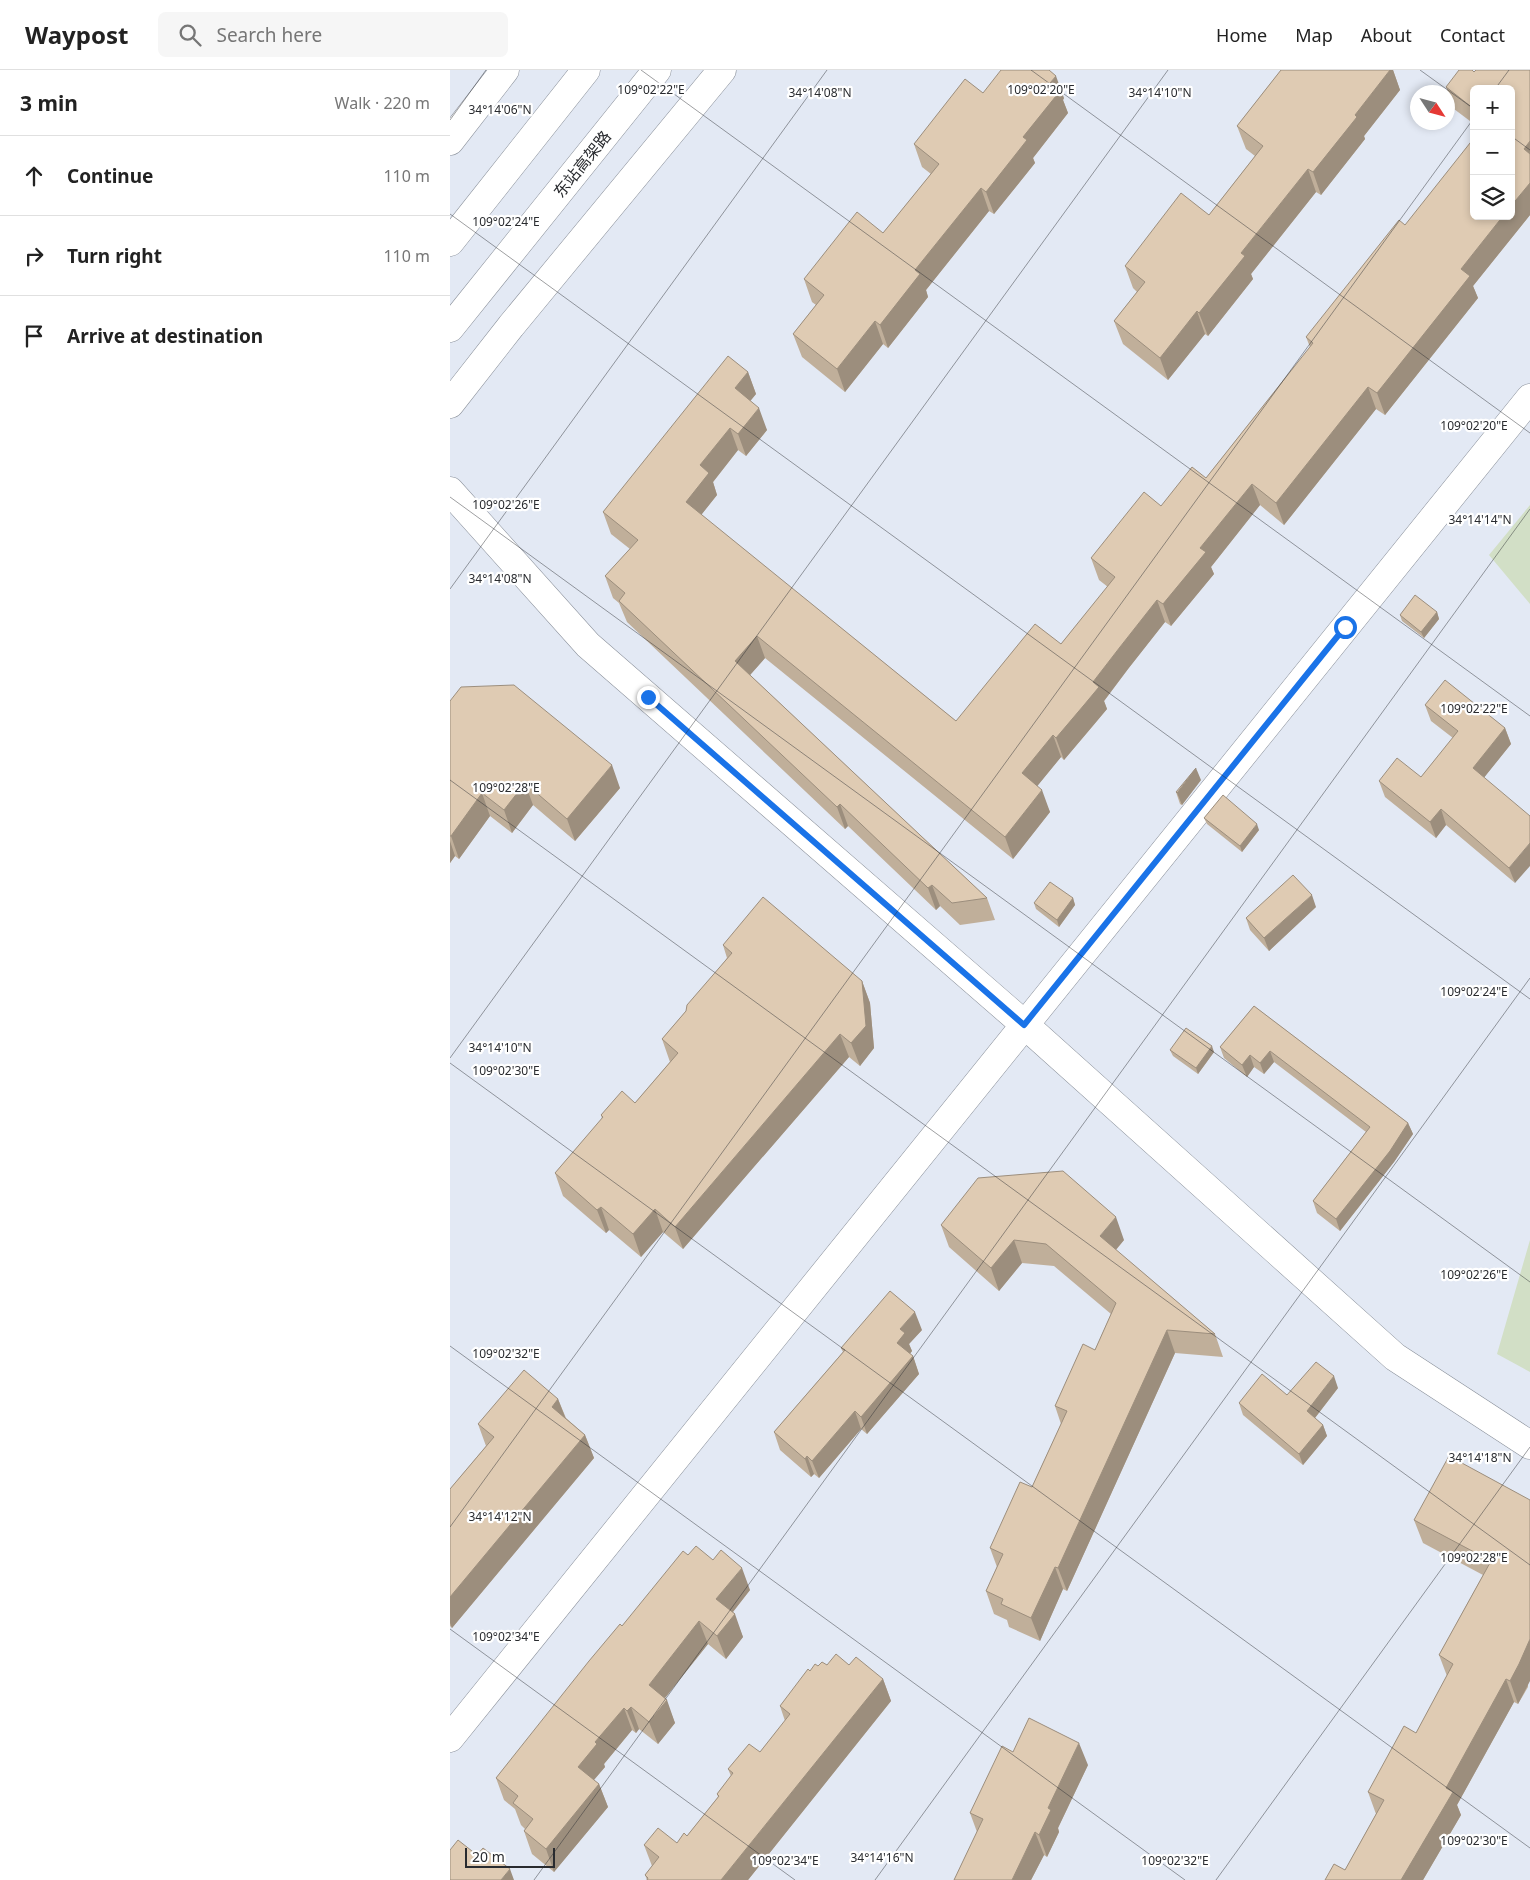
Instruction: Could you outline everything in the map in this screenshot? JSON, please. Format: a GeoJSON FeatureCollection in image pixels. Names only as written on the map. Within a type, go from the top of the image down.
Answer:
{"type":"FeatureCollection","features":[{"type":"Feature","properties":{"kind":"street"},"geometry":{"type":"LineString","coordinates":[[450,141],[504,70]]}},
{"type":"Feature","properties":{"kind":"street"},"geometry":{"type":"LineString","coordinates":[[450,242],[586,70]]}},
{"type":"Feature","properties":{"kind":"street","name":"东站高架路"},"geometry":{"type":"LineString","coordinates":[[450,328],[657,70]]}},
{"type":"Feature","properties":{"kind":"street"},"geometry":{"type":"LineString","coordinates":[[450,404],[510,326],[722,70]]}},
{"type":"Feature","properties":{"kind":"street"},"geometry":{"type":"LineString","coordinates":[[450,1738],[1530,398]]}},
{"type":"Feature","properties":{"kind":"street"},"geometry":{"type":"LineString","coordinates":[[450,491],[588,645],[1024,1025],[1395,1357],[1530,1445]]}},
{"type":"Feature","properties":{"kind":"green space"},"geometry":{"type":"Polygon","coordinates":[[[1530,505],[1530,604],[1489,555],[1530,505]]]}},
{"type":"Feature","properties":{"kind":"green space"},"geometry":{"type":"Polygon","coordinates":[[[1530,1240],[1530,1372],[1497,1354],[1530,1240]]]}},
{"type":"Feature","properties":{"kind":"building"},"geometry":{"type":"Polygon","coordinates":[[[1001,70],[1049,70],[1056,76],[1050,83],[1060,91],[1023,137],[1027,140],[986,192],[981,188],[915,270],[920,274],[880,325],[875,321],[837,369],[793,334],[824,295],[804,279],[857,212],[883,233],[939,164],[914,144],[965,79],[983,93],[1001,70]]]}},
{"type":"Feature","properties":{"kind":"building"},"geometry":{"type":"Polygon","coordinates":[[[1281,70],[1390,70],[1355,115],[1357,117],[1313,172],[1308,169],[1241,253],[1245,256],[1199,313],[1197,311],[1160,358],[1114,321],[1145,282],[1125,266],[1181,193],[1209,215],[1263,146],[1237,126],[1281,70]]]}},
{"type":"Feature","properties":{"kind":"building"},"geometry":{"type":"Polygon","coordinates":[[[1459,70],[1472,70],[1474,72],[1476,70],[1530,70],[1530,141],[1524,149],[1530,154],[1530,183],[1515,201],[1515,85],[1470,85],[1470,106],[1455,94],[1455,85],[1448,85],[1459,70]]]}},
{"type":"Feature","properties":{"kind":"building"},"geometry":{"type":"Polygon","coordinates":[[[1470,143],[1470,220],[1500,220],[1461,269],[1470,276],[1377,393],[1368,387],[1276,503],[1252,484],[1200,548],[1206,552],[1163,604],[1157,600],[1093,682],[1099,687],[1056,738],[1053,735],[1022,773],[1042,790],[1005,837],[757,636],[735,661],[987,898],[952,903],[932,885],[928,888],[840,804],[837,807],[619,601],[625,593],[605,576],[638,540],[603,512],[728,356],[748,372],[735,388],[759,408],[738,434],[730,428],[700,465],[709,473],[686,502],[956,721],[1035,624],[1061,644],[1115,577],[1091,558],[1144,492],[1161,506],[1192,467],[1206,478],[1313,343],[1306,337],[1399,220],[1405,225],[1470,143]]]}},
{"type":"Feature","properties":{"kind":"building"},"geometry":{"type":"Polygon","coordinates":[[[1415,595],[1437,612],[1421,632],[1400,615],[1415,595]]]}},
{"type":"Feature","properties":{"kind":"building"},"geometry":{"type":"Polygon","coordinates":[[[1445,680],[1505,728],[1473,768],[1530,816],[1530,843],[1509,868],[1441,809],[1430,822],[1379,781],[1397,758],[1421,777],[1458,731],[1425,705],[1445,680]]]}},
{"type":"Feature","properties":{"kind":"building"},"geometry":{"type":"Polygon","coordinates":[[[514,685],[612,765],[567,819],[525,783],[504,810],[482,793],[450,836],[450,701],[461,687],[514,685]]]}},
{"type":"Feature","properties":{"kind":"building"},"geometry":{"type":"Polygon","coordinates":[[[1196,768],[1177,793],[1176,792],[1196,768]]]}},
{"type":"Feature","properties":{"kind":"building"},"geometry":{"type":"Polygon","coordinates":[[[1223,795],[1257,824],[1240,846],[1204,818],[1223,795]]]}},
{"type":"Feature","properties":{"kind":"building"},"geometry":{"type":"Polygon","coordinates":[[[1293,875],[1312,895],[1264,938],[1246,918],[1293,875]]]}},
{"type":"Feature","properties":{"kind":"building"},"geometry":{"type":"Polygon","coordinates":[[[1050,882],[1073,898],[1057,920],[1034,903],[1050,882]]]}},
{"type":"Feature","properties":{"kind":"building"},"geometry":{"type":"Polygon","coordinates":[[[763,897],[862,981],[866,1026],[851,1043],[840,1034],[675,1227],[655,1209],[633,1234],[601,1207],[597,1210],[555,1173],[603,1117],[601,1115],[622,1091],[635,1103],[678,1053],[662,1039],[686,1011],[687,1005],[732,953],[723,945],[763,897]]]}},
{"type":"Feature","properties":{"kind":"building"},"geometry":{"type":"Polygon","coordinates":[[[1254,1006],[1408,1123],[1390,1151],[1336,1219],[1313,1201],[1370,1127],[1270,1051],[1260,1063],[1250,1055],[1242,1065],[1220,1047],[1254,1006]]]}},
{"type":"Feature","properties":{"kind":"building"},"geometry":{"type":"Polygon","coordinates":[[[1186,1028],[1212,1046],[1196,1068],[1170,1050],[1186,1028]]]}},
{"type":"Feature","properties":{"kind":"building"},"geometry":{"type":"Polygon","coordinates":[[[1063,1171],[1116,1217],[1100,1236],[1215,1334],[1167,1330],[1058,1568],[1055,1567],[1031,1618],[1001,1604],[1003,1599],[986,1591],[1003,1554],[990,1548],[1020,1482],[1032,1487],[1067,1411],[1055,1406],[1083,1344],[1095,1350],[1116,1303],[1046,1244],[1014,1240],[991,1268],[941,1225],[978,1178],[1063,1171]]]}},
{"type":"Feature","properties":{"kind":"building"},"geometry":{"type":"Polygon","coordinates":[[[890,1291],[915,1312],[900,1329],[905,1333],[897,1343],[913,1356],[861,1417],[855,1411],[812,1461],[807,1456],[805,1459],[774,1432],[845,1350],[841,1348],[890,1291]]]}},
{"type":"Feature","properties":{"kind":"building"},"geometry":{"type":"Polygon","coordinates":[[[1316,1362],[1334,1376],[1307,1411],[1323,1425],[1299,1454],[1239,1403],[1262,1374],[1287,1395],[1316,1362]]]}},
{"type":"Feature","properties":{"kind":"building"},"geometry":{"type":"Polygon","coordinates":[[[524,1370],[558,1399],[552,1407],[585,1435],[450,1597],[450,1489],[494,1437],[478,1424],[524,1370]]]}},
{"type":"Feature","properties":{"kind":"building"},"geometry":{"type":"Polygon","coordinates":[[[1449,1456],[1530,1500],[1530,1639],[1510,1681],[1506,1679],[1446,1788],[1453,1792],[1401,1880],[1325,1880],[1334,1864],[1345,1870],[1384,1800],[1368,1792],[1404,1726],[1416,1733],[1453,1664],[1439,1655],[1491,1561],[1414,1520],[1449,1456]]]}},
{"type":"Feature","properties":{"kind":"building"},"geometry":{"type":"Polygon","coordinates":[[[696,1546],[713,1560],[721,1550],[742,1568],[716,1599],[735,1614],[717,1636],[699,1621],[649,1685],[667,1700],[649,1722],[631,1707],[627,1711],[624,1708],[595,1742],[597,1744],[578,1767],[599,1784],[546,1849],[524,1831],[533,1819],[513,1803],[518,1796],[496,1778],[620,1624],[622,1626],[683,1551],[688,1555],[696,1546]]]}},
{"type":"Feature","properties":{"kind":"building"},"geometry":{"type":"Polygon","coordinates":[[[836,1654],[849,1665],[856,1657],[883,1679],[721,1880],[647,1880],[648,1878],[645,1875],[659,1857],[644,1845],[658,1828],[677,1843],[684,1833],[687,1836],[719,1796],[717,1794],[733,1773],[728,1769],[749,1744],[760,1752],[790,1714],[780,1706],[808,1669],[810,1671],[815,1664],[818,1666],[822,1662],[827,1665],[836,1654]]]}},
{"type":"Feature","properties":{"kind":"building"},"geometry":{"type":"Polygon","coordinates":[[[1029,1718],[1079,1743],[1048,1808],[1051,1810],[1039,1835],[1035,1832],[1012,1880],[954,1880],[983,1819],[970,1813],[1002,1746],[1013,1752],[1029,1718]]]}},
{"type":"Feature","properties":{"kind":"building"},"geometry":{"type":"Polygon","coordinates":[[[458,1840],[477,1855],[483,1848],[510,1869],[501,1880],[450,1880],[450,1850],[458,1840]]]}},
{"type":"Feature","properties":{"kind":"route"},"geometry":{"type":"LineString","coordinates":[[648,697],[1024,1025],[1345,627]]}}]}
